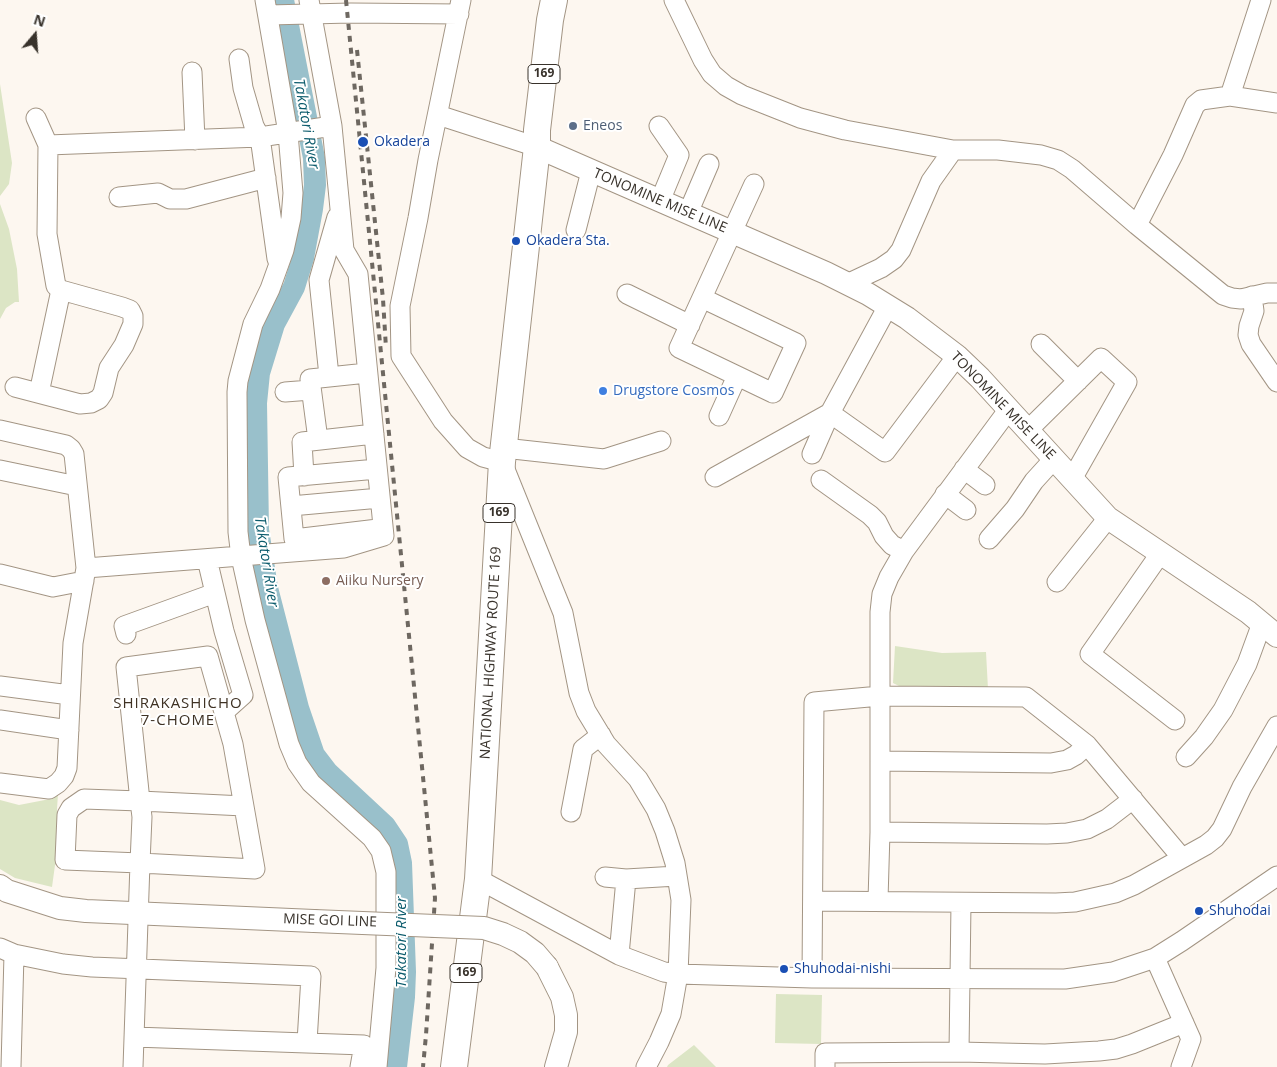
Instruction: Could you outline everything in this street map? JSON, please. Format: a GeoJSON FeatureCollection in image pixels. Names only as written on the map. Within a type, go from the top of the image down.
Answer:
{"type":"FeatureCollection","features":[{"type":"Feature","properties":{"kind":"highway","name":"NATIONAL HIGHWAY ROUTE 169"},"geometry":{"type":"LineString","coordinates":[[454,1067],[478,879],[503,455],[537,148],[537,130],[554,0]]}},
{"type":"Feature","properties":{"kind":"main road","name":"TONOMINE MISE LINE"},"geometry":{"type":"LineString","coordinates":[[537,148],[849,283],[888,306],[958,356],[1108,518],[1269,629]]}},
{"type":"Feature","properties":{"kind":"main road","name":"MISE GOI LINE"},"geometry":{"type":"LineString","coordinates":[[0,886],[16,894],[60,908],[86,911],[484,928],[503,934],[520,942],[535,954],[547,967],[562,997],[566,1015],[566,1032],[556,1067]]}},
{"type":"Feature","properties":{"kind":"street"},"geometry":{"type":"LineString","coordinates":[[674,0],[708,67],[726,86],[742,95],[800,118],[830,126],[953,150],[998,150],[1041,155],[1058,160],[1072,169],[1137,225],[1223,294],[1241,299],[1267,293],[1277,293]]}},
{"type":"Feature","properties":{"kind":"street"},"geometry":{"type":"LineString","coordinates":[[1230,96],[1261,0]]}},
{"type":"Feature","properties":{"kind":"street"},"geometry":{"type":"LineString","coordinates":[[377,1067],[386,968],[386,872],[381,851],[372,838],[311,783],[297,763],[255,620],[237,509],[237,392],[241,368],[253,324],[270,289],[284,250],[291,218],[293,193],[291,132],[269,10],[351,13],[460,7],[400,306],[401,356],[443,421],[468,448],[484,458],[503,455],[604,459],[661,441]]}},
{"type":"Feature","properties":{"kind":"street"},"geometry":{"type":"LineString","coordinates":[[0,574],[53,587],[85,575],[208,558],[244,557],[344,548],[384,536],[358,274],[344,250],[329,127],[308,10]]}},
{"type":"Feature","properties":{"kind":"street"},"geometry":{"type":"LineString","coordinates":[[239,60],[243,88],[254,126],[260,137],[278,267]]}},
{"type":"Feature","properties":{"kind":"street"},"geometry":{"type":"LineString","coordinates":[[192,72],[195,140]]}},
{"type":"Feature","properties":{"kind":"street"},"geometry":{"type":"LineString","coordinates":[[1137,225],[1173,156],[1195,105],[1201,100],[1230,96],[1277,103]]}},
{"type":"Feature","properties":{"kind":"street"},"geometry":{"type":"LineString","coordinates":[[438,115],[537,148]]}},
{"type":"Feature","properties":{"kind":"street"},"geometry":{"type":"LineString","coordinates":[[15,387],[80,404],[91,403],[103,393],[109,368],[124,345],[133,324],[133,316],[130,310],[61,290],[56,286],[47,234],[48,145],[36,118]]}},
{"type":"Feature","properties":{"kind":"street"},"geometry":{"type":"LineString","coordinates":[[659,126],[679,155],[660,201]]}},
{"type":"Feature","properties":{"kind":"street"},"geometry":{"type":"LineString","coordinates":[[48,145],[260,137],[329,127]]}},
{"type":"Feature","properties":{"kind":"street"},"geometry":{"type":"LineString","coordinates":[[849,283],[894,259],[901,250],[931,181],[953,150]]}},
{"type":"Feature","properties":{"kind":"street"},"geometry":{"type":"LineString","coordinates":[[688,213],[709,164]]}},
{"type":"Feature","properties":{"kind":"street"},"geometry":{"type":"LineString","coordinates":[[576,230],[591,171]]}},
{"type":"Feature","properties":{"kind":"street"},"geometry":{"type":"LineString","coordinates":[[119,196],[158,193],[170,199],[186,200],[266,178]]}},
{"type":"Feature","properties":{"kind":"street"},"geometry":{"type":"LineString","coordinates":[[702,298],[796,342],[773,393],[679,348],[754,184]]}},
{"type":"Feature","properties":{"kind":"street"},"geometry":{"type":"LineString","coordinates":[[329,376],[319,280],[340,206]]}},
{"type":"Feature","properties":{"kind":"street"},"geometry":{"type":"LineString","coordinates":[[39,393],[61,290]]}},
{"type":"Feature","properties":{"kind":"street"},"geometry":{"type":"LineString","coordinates":[[627,294],[690,325]]}},
{"type":"Feature","properties":{"kind":"street"},"geometry":{"type":"LineString","coordinates":[[1252,296],[1254,311],[1248,334],[1251,344],[1277,382]]}},
{"type":"Feature","properties":{"kind":"street"},"geometry":{"type":"LineString","coordinates":[[812,454],[830,413],[888,306]]}},
{"type":"Feature","properties":{"kind":"street"},"geometry":{"type":"LineString","coordinates":[[1041,344],[1078,381]]}},
{"type":"Feature","properties":{"kind":"street"},"geometry":{"type":"LineString","coordinates":[[830,413],[885,452],[958,356]]}},
{"type":"Feature","properties":{"kind":"street"},"geometry":{"type":"LineString","coordinates":[[1028,430],[1101,358],[1127,382],[1072,479]]}},
{"type":"Feature","properties":{"kind":"street"},"geometry":{"type":"LineString","coordinates":[[318,440],[310,379],[367,374]]}},
{"type":"Feature","properties":{"kind":"street"},"geometry":{"type":"LineString","coordinates":[[719,416],[738,376]]}},
{"type":"Feature","properties":{"kind":"street"},"geometry":{"type":"LineString","coordinates":[[285,392],[311,390]]}},
{"type":"Feature","properties":{"kind":"street"},"geometry":{"type":"LineString","coordinates":[[878,900],[880,832],[880,612],[882,594],[889,577],[904,551],[1009,409]]}},
{"type":"Feature","properties":{"kind":"street"},"geometry":{"type":"LineString","coordinates":[[715,477],[830,413]]}},
{"type":"Feature","properties":{"kind":"street"},"geometry":{"type":"LineString","coordinates":[[0,430],[66,445],[74,454],[85,575],[73,643],[67,768],[64,776],[50,789],[0,783]]}},
{"type":"Feature","properties":{"kind":"street"},"geometry":{"type":"LineString","coordinates":[[304,476],[302,442],[374,434]]}},
{"type":"Feature","properties":{"kind":"street"},"geometry":{"type":"LineString","coordinates":[[503,455],[536,548],[563,613],[579,693],[586,711],[606,744],[638,780],[656,809],[675,863],[681,900],[678,974],[671,1014],[660,1042],[646,1067]]}},
{"type":"Feature","properties":{"kind":"street"},"geometry":{"type":"LineString","coordinates":[[989,539],[1015,509],[1034,481],[1054,459]]}},
{"type":"Feature","properties":{"kind":"street"},"geometry":{"type":"LineString","coordinates":[[964,469],[985,485]]}},
{"type":"Feature","properties":{"kind":"street"},"geometry":{"type":"LineString","coordinates":[[0,470],[77,486]]}},
{"type":"Feature","properties":{"kind":"street"},"geometry":{"type":"LineString","coordinates":[[377,470],[288,477],[294,539],[383,528]]}},
{"type":"Feature","properties":{"kind":"street"},"geometry":{"type":"LineString","coordinates":[[821,480],[870,515],[877,522],[884,536],[892,545],[904,551]]}},
{"type":"Feature","properties":{"kind":"street"},"geometry":{"type":"LineString","coordinates":[[946,494],[966,510]]}},
{"type":"Feature","properties":{"kind":"street"},"geometry":{"type":"LineString","coordinates":[[291,506],[380,498]]}},
{"type":"Feature","properties":{"kind":"street"},"geometry":{"type":"LineString","coordinates":[[1057,582],[1108,518]]}},
{"type":"Feature","properties":{"kind":"street"},"geometry":{"type":"LineString","coordinates":[[1160,554],[1090,654],[1175,720]]}},
{"type":"Feature","properties":{"kind":"street"},"geometry":{"type":"LineString","coordinates":[[208,558],[224,631],[243,695],[224,712]]}},
{"type":"Feature","properties":{"kind":"street"},"geometry":{"type":"LineString","coordinates":[[126,634],[124,626],[215,593]]}},
{"type":"Feature","properties":{"kind":"street"},"geometry":{"type":"LineString","coordinates":[[1186,757],[1223,710],[1247,664],[1269,629]]}},
{"type":"Feature","properties":{"kind":"street"},"geometry":{"type":"LineString","coordinates":[[133,1067],[136,968],[140,863],[142,817],[140,800],[126,666],[208,656],[233,744],[244,806],[255,869],[140,863],[65,860],[66,815],[70,808],[84,799],[140,800],[244,806]]}},
{"type":"Feature","properties":{"kind":"street"},"geometry":{"type":"LineString","coordinates":[[0,686],[70,695]]}},
{"type":"Feature","properties":{"kind":"street"},"geometry":{"type":"LineString","coordinates":[[812,978],[814,702],[880,696],[1026,697],[1087,745],[1182,858]]}},
{"type":"Feature","properties":{"kind":"street"},"geometry":{"type":"LineString","coordinates":[[0,720],[68,730]]}},
{"type":"Feature","properties":{"kind":"street"},"geometry":{"type":"LineString","coordinates":[[813,901],[878,900],[961,903],[1056,903],[1097,898],[1134,885],[1206,845],[1218,833],[1277,726]]}},
{"type":"Feature","properties":{"kind":"street"},"geometry":{"type":"LineString","coordinates":[[571,812],[583,749],[601,735]]}},
{"type":"Feature","properties":{"kind":"street"},"geometry":{"type":"LineString","coordinates":[[880,761],[1051,763],[1067,760],[1087,745]]}},
{"type":"Feature","properties":{"kind":"street"},"geometry":{"type":"LineString","coordinates":[[880,832],[1067,833],[1087,829],[1107,819],[1133,799]]}},
{"type":"Feature","properties":{"kind":"street"},"geometry":{"type":"LineString","coordinates":[[605,877],[626,879],[677,876]]}},
{"type":"Feature","properties":{"kind":"street"},"geometry":{"type":"LineString","coordinates":[[478,879],[619,956],[664,972],[812,978],[1065,979],[1113,972],[1155,958],[1277,876]]}},
{"type":"Feature","properties":{"kind":"street"},"geometry":{"type":"LineString","coordinates":[[619,956],[626,879]]}},
{"type":"Feature","properties":{"kind":"street"},"geometry":{"type":"LineString","coordinates":[[958,1052],[961,903]]}},
{"type":"Feature","properties":{"kind":"street"},"geometry":{"type":"LineString","coordinates":[[11,1067],[7,951],[63,964],[311,976],[307,1042]]}},
{"type":"Feature","properties":{"kind":"street"},"geometry":{"type":"LineString","coordinates":[[1155,958],[1191,1039],[1180,1067]]}},
{"type":"Feature","properties":{"kind":"street"},"geometry":{"type":"LineString","coordinates":[[825,1067],[825,1053],[958,1052],[1042,1060],[1116,1048],[1184,1023]]}},
{"type":"Feature","properties":{"kind":"street"},"geometry":{"type":"LineString","coordinates":[[134,1037],[364,1045],[360,1067]]}},
{"type":"Feature","properties":{"kind":"street"},"geometry":{"type":"LineString","coordinates":[[1109,1067],[1116,1048]]}},
{"type":"Feature","properties":{"kind":"green space"},"geometry":{"type":"Polygon","coordinates":[[[0,84],[12,163],[9,184],[0,196],[0,84]]]}},
{"type":"Feature","properties":{"kind":"green space"},"geometry":{"type":"Polygon","coordinates":[[[0,204],[9,229],[17,269],[19,302],[15,302],[6,308],[0,319],[0,204]]]}},
{"type":"Feature","properties":{"kind":"green space"},"geometry":{"type":"Polygon","coordinates":[[[895,646],[942,653],[986,652],[988,689],[903,688],[893,683],[895,646]]]}},
{"type":"Feature","properties":{"kind":"green space"},"geometry":{"type":"Polygon","coordinates":[[[58,794],[59,836],[52,887],[15,878],[0,869],[0,800],[19,805],[50,799],[58,794]]]}},
{"type":"Feature","properties":{"kind":"green space"},"geometry":{"type":"Polygon","coordinates":[[[776,994],[822,995],[821,1044],[775,1043],[776,994]]]}},
{"type":"Feature","properties":{"kind":"green space"},"geometry":{"type":"Polygon","coordinates":[[[694,1045],[716,1067],[667,1067],[668,1065],[694,1045]]]}},
{"type":"Feature","properties":{"kind":"waterway","name":"Takatori River"},"geometry":{"type":"LineString","coordinates":[[283,0],[314,158],[315,185],[303,258],[294,287],[274,324],[259,373],[256,403],[258,530],[267,588],[298,708],[314,755],[327,772],[385,826],[397,844],[401,863],[405,972],[396,1067]]}},
{"type":"Feature","properties":{"kind":"railway"},"geometry":{"type":"LineString","coordinates":[[346,0],[435,898],[423,1067]]}},
{"type":"Feature","properties":{"kind":"railway"},"geometry":{"type":"LineString","coordinates":[[357,50],[383,299],[386,348]]}},
{"type":"Feature","properties":{"kind":"place","name":"Eneos"},"geometry":{"type":"Point","coordinates":[573,126]}},
{"type":"Feature","properties":{"kind":"place","name":"Okadera"},"geometry":{"type":"Point","coordinates":[363,142]}},
{"type":"Feature","properties":{"kind":"place","name":"Okadera Sta."},"geometry":{"type":"Point","coordinates":[516,241]}},
{"type":"Feature","properties":{"kind":"place","name":"Drugstore Cosmos"},"geometry":{"type":"Point","coordinates":[603,391]}},
{"type":"Feature","properties":{"kind":"place","name":"Aiiku Nursery"},"geometry":{"type":"Point","coordinates":[326,581]}},
{"type":"Feature","properties":{"kind":"place","name":"Shuhodai"},"geometry":{"type":"Point","coordinates":[1199,911]}},
{"type":"Feature","properties":{"kind":"place","name":"Shuhodai-nishi"},"geometry":{"type":"Point","coordinates":[784,969]}},
{"type":"Feature","properties":{"kind":"district","name":"SHIRAKASHICHO 7-CHOME"},"geometry":{"type":"Point","coordinates":[178,712]}}]}
